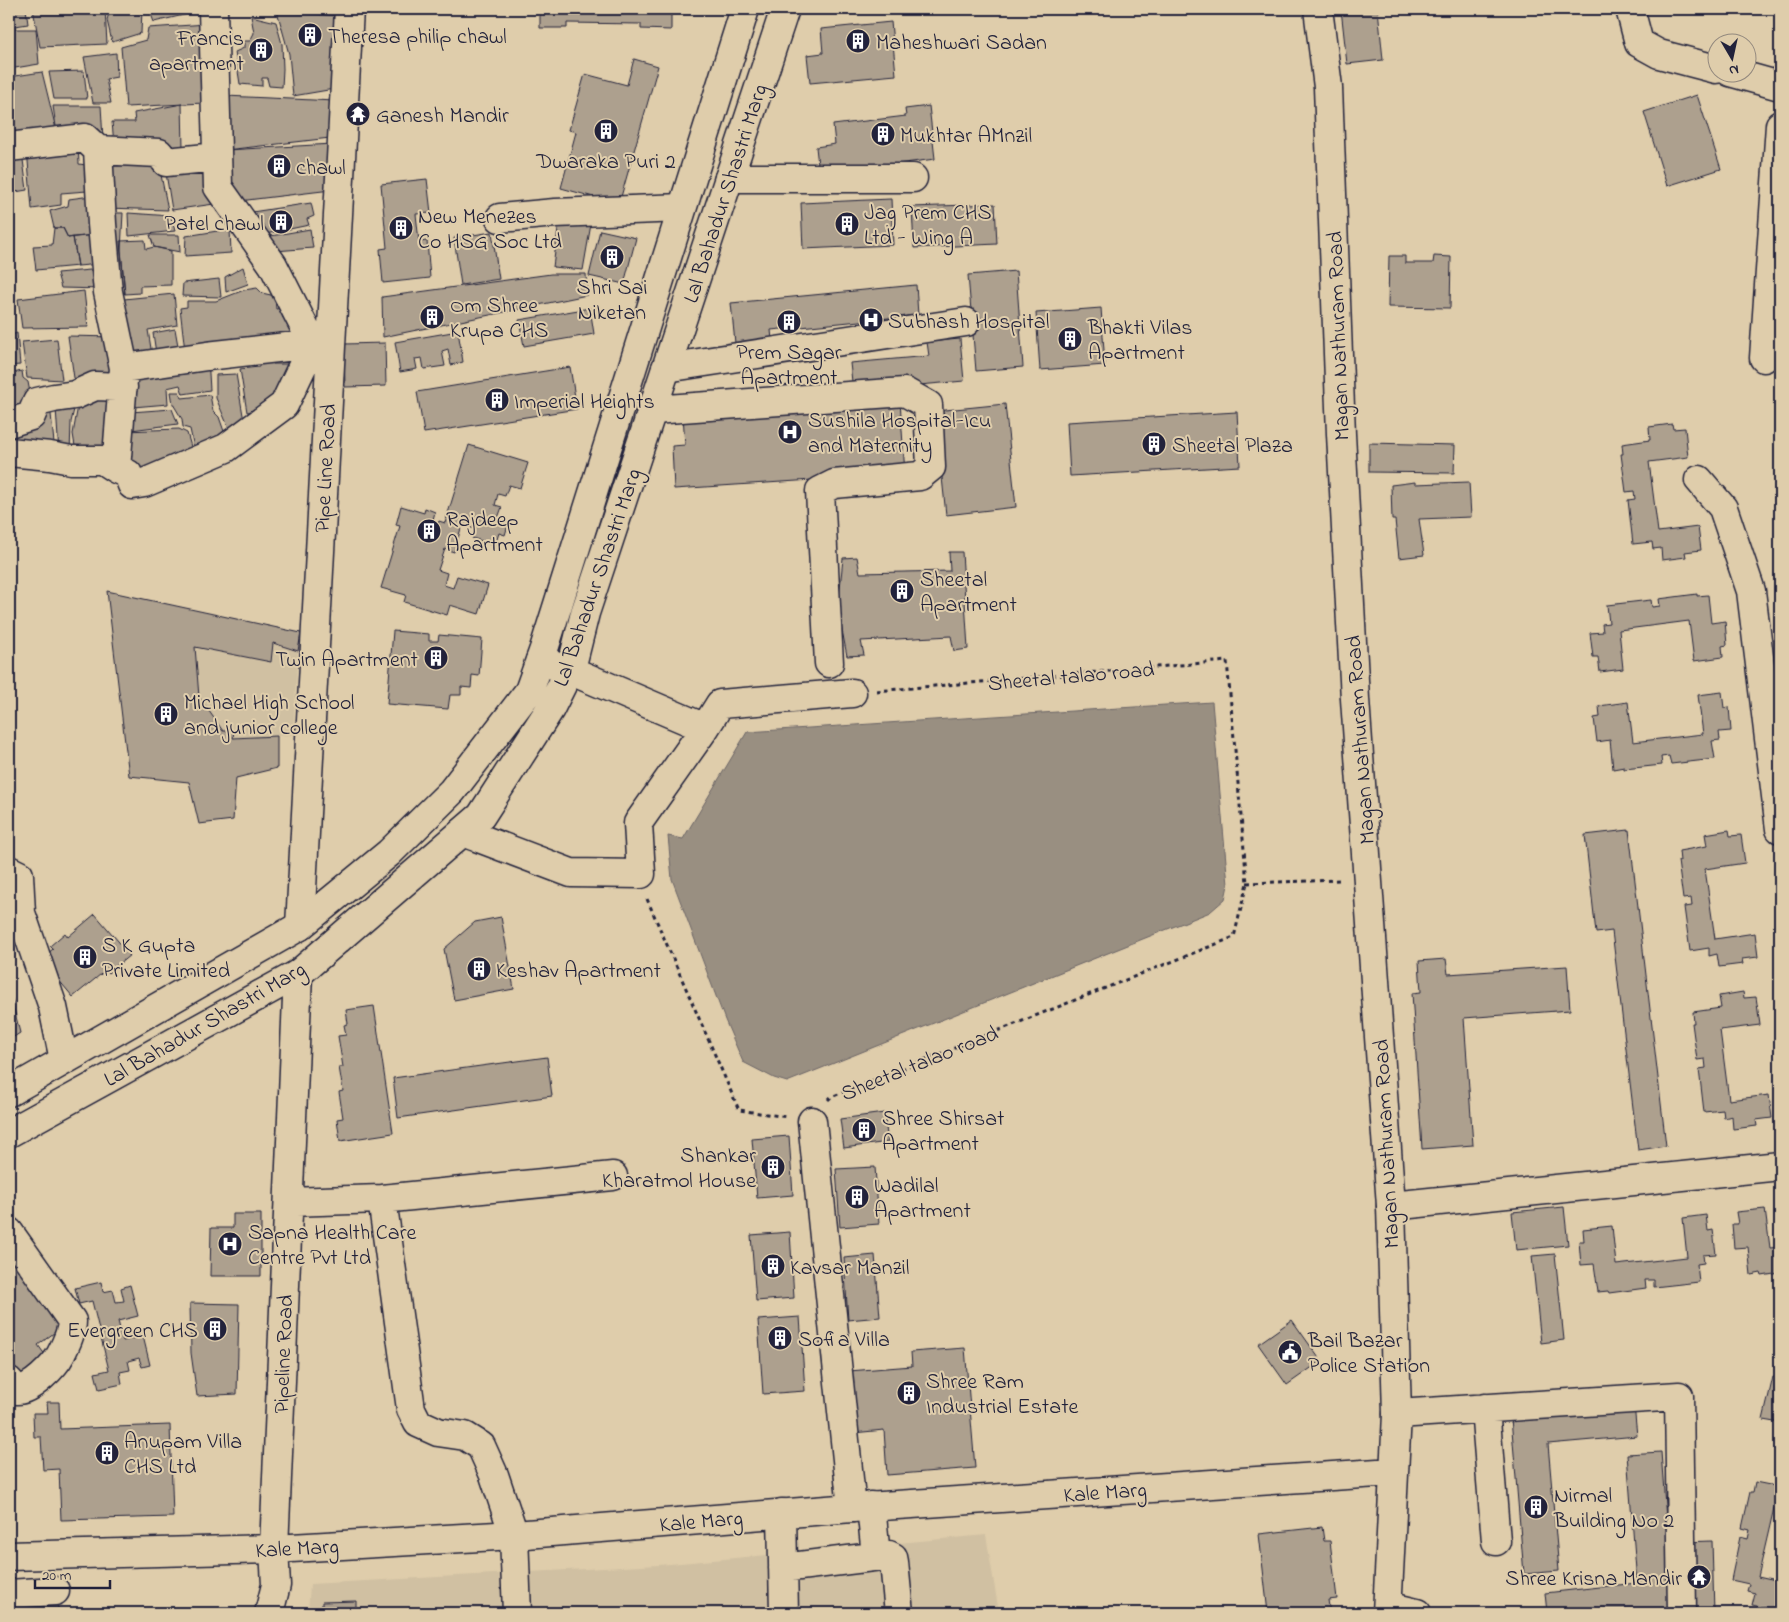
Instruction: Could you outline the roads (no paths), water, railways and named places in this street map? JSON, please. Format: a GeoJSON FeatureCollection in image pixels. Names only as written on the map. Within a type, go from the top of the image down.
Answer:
{"type":"FeatureCollection","features":[{"type":"Feature","properties":{"kind":"street"},"geometry":{"type":"LineString","coordinates":[[213,9],[218,187],[273,265],[313,344]]}},
{"type":"Feature","properties":{"kind":"street","name":"Pipe Line Road"},"geometry":{"type":"LineString","coordinates":[[300,926],[348,9]]}},
{"type":"Feature","properties":{"kind":"street","name":"Lal Bahadur Shastri Marg"},"geometry":{"type":"LineString","coordinates":[[9,1092],[300,926],[389,853],[452,791],[529,691],[745,9]]}},
{"type":"Feature","properties":{"kind":"street","name":"Lal Bahadur Shastri Marg"},"geometry":{"type":"LineString","coordinates":[[9,1133],[298,974],[481,816],[550,709],[569,670],[585,613],[785,9]]}},
{"type":"Feature","properties":{"kind":"street","name":"Magan Nathuram Road"},"geometry":{"type":"LineString","coordinates":[[1318,9],[1328,87],[1341,434],[1355,689],[1391,1206],[1397,1414],[1388,1610]]}},
{"type":"Feature","properties":{"kind":"street"},"geometry":{"type":"LineString","coordinates":[[1630,9],[1639,43],[1659,54],[1706,66]]}},
{"type":"Feature","properties":{"kind":"street"},"geometry":{"type":"LineString","coordinates":[[1756,79],[1780,86]]}},
{"type":"Feature","properties":{"kind":"street"},"geometry":{"type":"LineString","coordinates":[[1764,358],[1779,164],[1780,125]]}},
{"type":"Feature","properties":{"kind":"street"},"geometry":{"type":"LineString","coordinates":[[9,147],[85,138],[98,150],[159,153],[166,162],[217,157]]}},
{"type":"Feature","properties":{"kind":"street"},"geometry":{"type":"LineString","coordinates":[[98,150],[108,292],[124,378],[116,469]]}},
{"type":"Feature","properties":{"kind":"street"},"geometry":{"type":"LineString","coordinates":[[729,178],[913,178]]}},
{"type":"Feature","properties":{"kind":"street"},"geometry":{"type":"LineString","coordinates":[[500,218],[682,208]]}},
{"type":"Feature","properties":{"kind":"street"},"geometry":{"type":"LineString","coordinates":[[666,368],[966,322]]}},
{"type":"Feature","properties":{"kind":"street"},"geometry":{"type":"LineString","coordinates":[[9,423],[31,416],[37,402],[75,395],[95,386],[207,356],[313,344]]}},
{"type":"Feature","properties":{"kind":"street"},"geometry":{"type":"LineString","coordinates":[[9,452],[71,460],[102,460],[128,474],[132,485],[144,483],[226,448],[284,406],[313,344]]}},
{"type":"Feature","properties":{"kind":"street"},"geometry":{"type":"LineString","coordinates":[[653,410],[905,392],[928,405],[931,467],[920,476],[834,484],[820,491],[829,662]]}},
{"type":"Feature","properties":{"kind":"street"},"geometry":{"type":"LineString","coordinates":[[1699,480],[1723,508],[1770,654],[1780,829]]}},
{"type":"Feature","properties":{"kind":"street"},"geometry":{"type":"LineString","coordinates":[[540,661],[569,670],[705,728]]}},
{"type":"Feature","properties":{"kind":"street"},"geometry":{"type":"LineString","coordinates":[[463,832],[571,873],[641,874],[638,823],[720,704],[852,693]]}},
{"type":"Feature","properties":{"kind":"street"},"geometry":{"type":"LineString","coordinates":[[9,870],[19,875],[21,913],[53,1007],[64,1060]]}},
{"type":"Feature","properties":{"kind":"street","name":"Pipeline Road"},"geometry":{"type":"LineString","coordinates":[[269,1613],[276,1585],[274,1549],[298,974]]}},
{"type":"Feature","properties":{"kind":"street"},"geometry":{"type":"LineString","coordinates":[[812,1121],[862,1507],[876,1556]]}},
{"type":"Feature","properties":{"kind":"street"},"geometry":{"type":"LineString","coordinates":[[1391,1206],[1780,1166]]}},
{"type":"Feature","properties":{"kind":"street"},"geometry":{"type":"LineString","coordinates":[[289,1202],[382,1199],[613,1176]]}},
{"type":"Feature","properties":{"kind":"street"},"geometry":{"type":"LineString","coordinates":[[382,1199],[411,1409],[418,1423],[438,1432],[465,1436],[481,1446],[494,1475],[514,1535],[517,1613]]}},
{"type":"Feature","properties":{"kind":"street"},"geometry":{"type":"LineString","coordinates":[[9,1232],[69,1314],[72,1328],[56,1361],[31,1385],[22,1390],[16,1390],[9,1381]]}},
{"type":"Feature","properties":{"kind":"street"},"geometry":{"type":"LineString","coordinates":[[1397,1414],[1679,1396],[1682,1613]]}},
{"type":"Feature","properties":{"kind":"street"},"geometry":{"type":"LineString","coordinates":[[1485,1408],[1496,1541]]}},
{"type":"Feature","properties":{"kind":"street","name":"Kale Marg"},"geometry":{"type":"LineString","coordinates":[[9,1556],[274,1549],[514,1535],[862,1507],[1393,1472]]}},
{"type":"Feature","properties":{"kind":"street"},"geometry":{"type":"LineString","coordinates":[[782,1513],[784,1613]]}},
{"type":"Feature","properties":{"kind":"street"},"geometry":{"type":"LineString","coordinates":[[783,1568],[890,1555],[893,1557],[899,1613]]}},
{"type":"Feature","properties":{"kind":"street"},"geometry":{"type":"LineString","coordinates":[[276,1585],[286,1613]]}},
{"type":"Feature","properties":{"kind":"street"},"geometry":{"type":"LineString","coordinates":[[9,1594],[55,1591]]}},
{"type":"Feature","properties":{"kind":"street"},"geometry":{"type":"LineString","coordinates":[[1388,1610],[1417,1613]]}},
{"type":"Feature","properties":{"kind":"place","name":"Theresa philip chawl"},"geometry":{"type":"Point","coordinates":[310,35]}},
{"type":"Feature","properties":{"kind":"place","name":"Maheshwari Sadan"},"geometry":{"type":"Point","coordinates":[858,41]}},
{"type":"Feature","properties":{"kind":"place","name":"Francis apartment"},"geometry":{"type":"Point","coordinates":[261,50]}},
{"type":"Feature","properties":{"kind":"place","name":"Ganesh Mandir"},"geometry":{"type":"Point","coordinates":[358,114]}},
{"type":"Feature","properties":{"kind":"place","name":"Dwaraka Puri 2"},"geometry":{"type":"Point","coordinates":[606,131]}},
{"type":"Feature","properties":{"kind":"place","name":"Mukhtar AMnzil"},"geometry":{"type":"Point","coordinates":[883,134]}},
{"type":"Feature","properties":{"kind":"place","name":"chawl"},"geometry":{"type":"Point","coordinates":[279,166]}},
{"type":"Feature","properties":{"kind":"place","name":"Patel chawl"},"geometry":{"type":"Point","coordinates":[281,222]}},
{"type":"Feature","properties":{"kind":"place","name":"Jag Prem CHS Ltd - Wing A"},"geometry":{"type":"Point","coordinates":[847,224]}},
{"type":"Feature","properties":{"kind":"place","name":"New Menezes Co HSG Soc Ltd"},"geometry":{"type":"Point","coordinates":[401,228]}},
{"type":"Feature","properties":{"kind":"place","name":"Shri Sai Niketan"},"geometry":{"type":"Point","coordinates":[612,257]}},
{"type":"Feature","properties":{"kind":"place","name":"Om Shree Krupa CHS"},"geometry":{"type":"Point","coordinates":[432,317]}},
{"type":"Feature","properties":{"kind":"place","name":"Subhash Hospital"},"geometry":{"type":"Point","coordinates":[871,320]}},
{"type":"Feature","properties":{"kind":"place","name":"Prem Sagar Apartment"},"geometry":{"type":"Point","coordinates":[789,322]}},
{"type":"Feature","properties":{"kind":"place","name":"Bhakti Vilas Apartment"},"geometry":{"type":"Point","coordinates":[1070,339]}},
{"type":"Feature","properties":{"kind":"place","name":"Imperial Heights"},"geometry":{"type":"Point","coordinates":[497,400]}},
{"type":"Feature","properties":{"kind":"place","name":"Sushila Hospital-Icu and Maternity"},"geometry":{"type":"Point","coordinates":[790,432]}},
{"type":"Feature","properties":{"kind":"place","name":"Sheetal Plaza"},"geometry":{"type":"Point","coordinates":[1154,444]}},
{"type":"Feature","properties":{"kind":"place","name":"Rajdeep Apartment"},"geometry":{"type":"Point","coordinates":[429,531]}},
{"type":"Feature","properties":{"kind":"place","name":"Sheetal Apartment"},"geometry":{"type":"Point","coordinates":[902,591]}},
{"type":"Feature","properties":{"kind":"place","name":"Twin Apartment"},"geometry":{"type":"Point","coordinates":[436,658]}},
{"type":"Feature","properties":{"kind":"place","name":"Michael High School and junior college"},"geometry":{"type":"Point","coordinates":[166,714]}},
{"type":"Feature","properties":{"kind":"place","name":"S K Gupta Private Limited"},"geometry":{"type":"Point","coordinates":[85,957]}},
{"type":"Feature","properties":{"kind":"place","name":"Keshav Apartment"},"geometry":{"type":"Point","coordinates":[479,969]}},
{"type":"Feature","properties":{"kind":"place","name":"Shree Shirsat Apartment"},"geometry":{"type":"Point","coordinates":[864,1130]}},
{"type":"Feature","properties":{"kind":"place","name":"Shankar Kharatmol House"},"geometry":{"type":"Point","coordinates":[773,1167]}},
{"type":"Feature","properties":{"kind":"place","name":"Wadilal Apartment"},"geometry":{"type":"Point","coordinates":[857,1197]}},
{"type":"Feature","properties":{"kind":"place","name":"Sapna Health Care Centre Pvt Ltd"},"geometry":{"type":"Point","coordinates":[230,1244]}},
{"type":"Feature","properties":{"kind":"place","name":"Kavsar Manzil"},"geometry":{"type":"Point","coordinates":[773,1266]}},
{"type":"Feature","properties":{"kind":"place","name":"Evergreen CHS"},"geometry":{"type":"Point","coordinates":[215,1329]}},
{"type":"Feature","properties":{"kind":"place","name":"Sofia Villa"},"geometry":{"type":"Point","coordinates":[780,1338]}},
{"type":"Feature","properties":{"kind":"place","name":"Bail Bazar Police Station"},"geometry":{"type":"Point","coordinates":[1290,1352]}},
{"type":"Feature","properties":{"kind":"place","name":"Shree Ram Industrial Estate"},"geometry":{"type":"Point","coordinates":[909,1393]}},
{"type":"Feature","properties":{"kind":"place","name":"Anupam Villa CHS Ltd"},"geometry":{"type":"Point","coordinates":[107,1453]}},
{"type":"Feature","properties":{"kind":"place","name":"Nirmal Building No 2"},"geometry":{"type":"Point","coordinates":[1536,1507]}},
{"type":"Feature","properties":{"kind":"place","name":"Shree Krisna Mandir"},"geometry":{"type":"Point","coordinates":[1699,1577]}}]}
